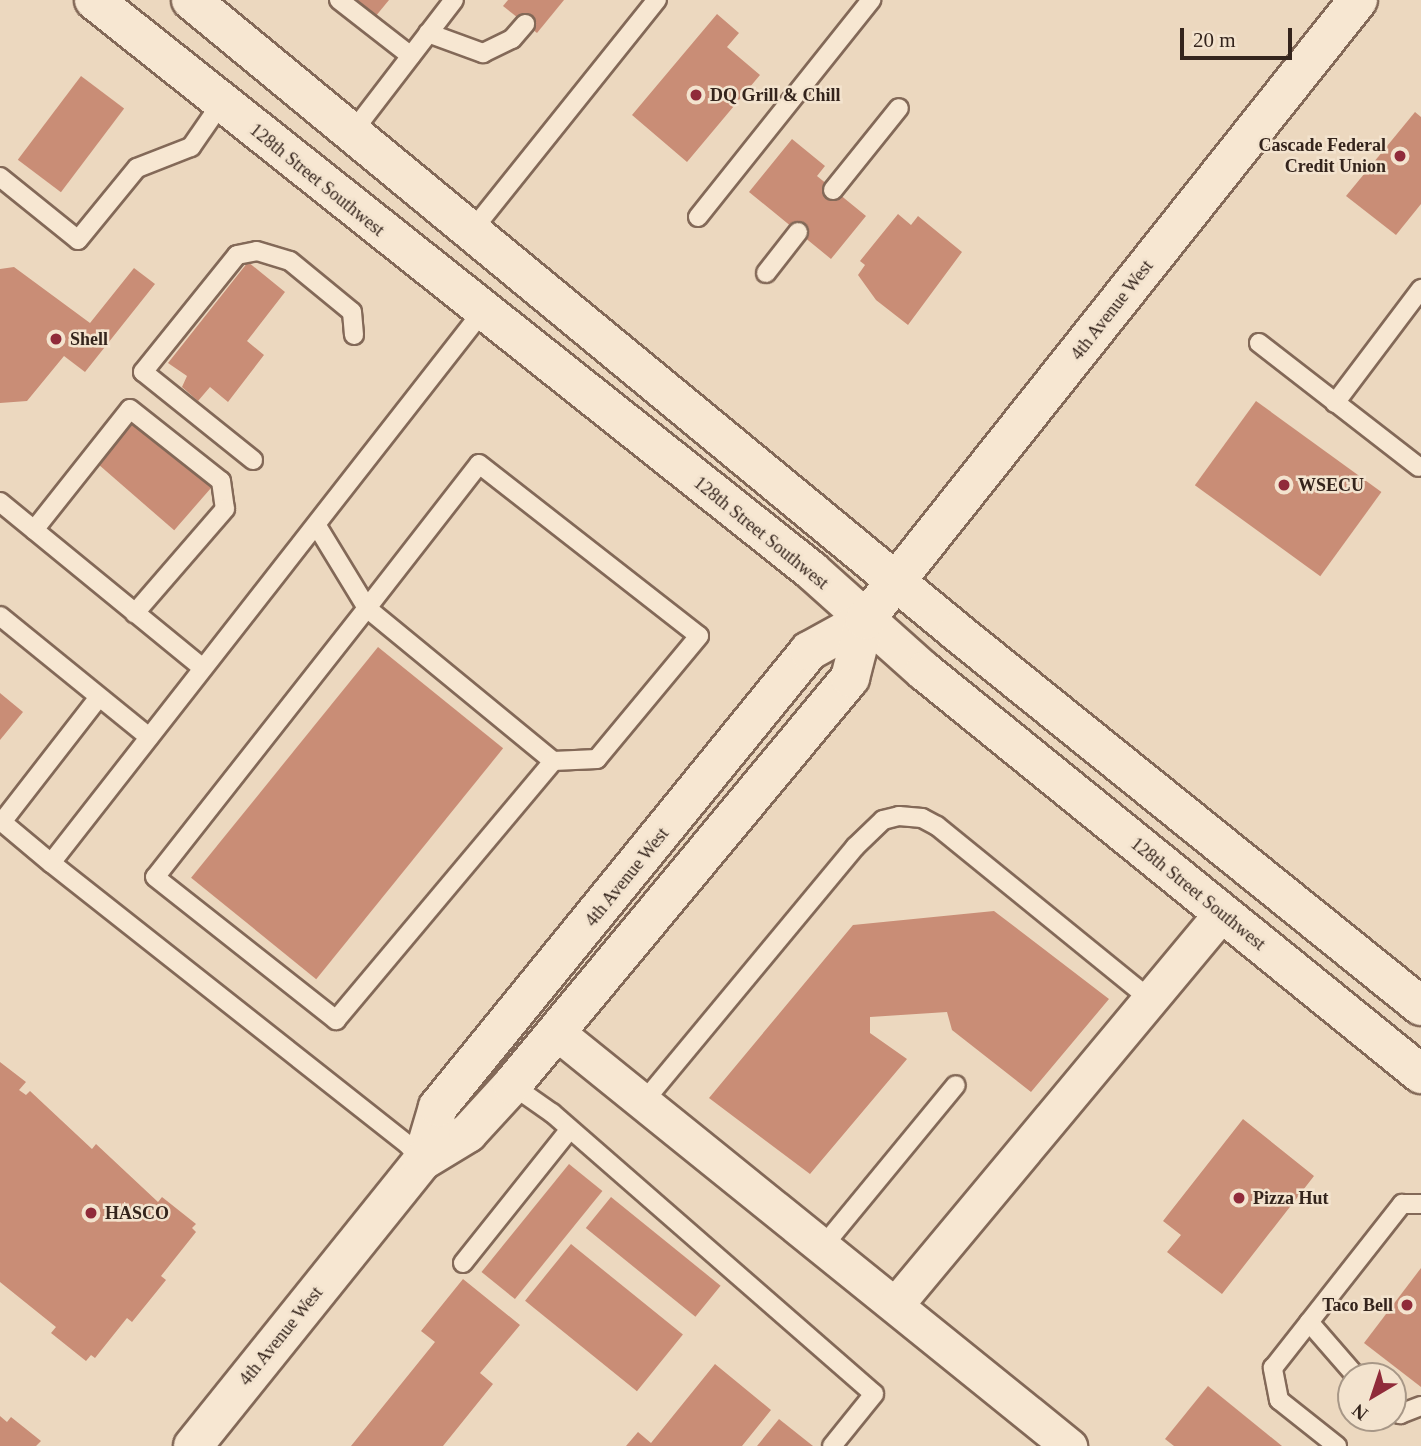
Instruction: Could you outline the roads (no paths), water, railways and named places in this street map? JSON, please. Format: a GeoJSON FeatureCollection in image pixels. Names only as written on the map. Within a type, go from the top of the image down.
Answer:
{"type":"FeatureCollection","features":[{"type":"Feature","properties":{"kind":"main road","name":"128th Street Southwest"},"geometry":{"type":"LineString","coordinates":[[94,0],[482,312],[812,571],[865,620],[1222,915],[1421,1074]]}},
{"type":"Feature","properties":{"kind":"main road"},"geometry":{"type":"LineString","coordinates":[[191,0],[470,233],[1421,1006]]}},
{"type":"Feature","properties":{"kind":"main road","name":"4th Avenue West"},"geometry":{"type":"LineString","coordinates":[[193,1446],[422,1161],[468,1133],[512,1085],[850,678],[865,620],[1358,0]]}},
{"type":"Feature","properties":{"kind":"main road","name":"4th Avenue West"},"geometry":{"type":"LineString","coordinates":[[422,1161],[438,1107],[809,651],[865,620]]}},
{"type":"Feature","properties":{"kind":"street"},"geometry":{"type":"LineString","coordinates":[[896,1304],[1222,915]]}},
{"type":"Feature","properties":{"kind":"street"},"geometry":{"type":"LineString","coordinates":[[555,1031],[645,1100],[1069,1446]]}},
{"type":"Feature","properties":{"kind":"lane"},"geometry":{"type":"LineString","coordinates":[[339,0],[411,56]]}},
{"type":"Feature","properties":{"kind":"lane"},"geometry":{"type":"LineString","coordinates":[[470,233],[657,0]]}},
{"type":"Feature","properties":{"kind":"lane"},"geometry":{"type":"LineString","coordinates":[[698,217],[871,0]]}},
{"type":"Feature","properties":{"kind":"lane"},"geometry":{"type":"LineString","coordinates":[[351,134],[428,33],[445,3]]}},
{"type":"Feature","properties":{"kind":"lane"},"geometry":{"type":"LineString","coordinates":[[428,33],[483,53],[512,39],[525,24]]}},
{"type":"Feature","properties":{"kind":"lane"},"geometry":{"type":"LineString","coordinates":[[0,177],[78,240],[137,168],[191,147],[222,102]]}},
{"type":"Feature","properties":{"kind":"lane"},"geometry":{"type":"LineString","coordinates":[[833,190],[899,108]]}},
{"type":"Feature","properties":{"kind":"lane"},"geometry":{"type":"LineString","coordinates":[[766,273],[798,232]]}},
{"type":"Feature","properties":{"kind":"lane"},"geometry":{"type":"LineString","coordinates":[[253,460],[143,372],[237,255],[257,251],[290,261],[352,312],[354,335]]}},
{"type":"Feature","properties":{"kind":"lane"},"geometry":{"type":"LineString","coordinates":[[1335,402],[1421,289]]}},
{"type":"Feature","properties":{"kind":"lane"},"geometry":{"type":"LineString","coordinates":[[51,863],[482,312]]}},
{"type":"Feature","properties":{"kind":"lane"},"geometry":{"type":"LineString","coordinates":[[1259,343],[1419,467]]}},
{"type":"Feature","properties":{"kind":"lane"},"geometry":{"type":"LineString","coordinates":[[34,530],[130,410],[221,481],[225,509],[135,613]]}},
{"type":"Feature","properties":{"kind":"lane"},"geometry":{"type":"LineString","coordinates":[[317,526],[367,608],[553,761],[597,760],[699,636],[479,464],[367,608],[155,877],[336,1020],[553,761]]}},
{"type":"Feature","properties":{"kind":"lane"},"geometry":{"type":"LineString","coordinates":[[0,502],[202,668]]}},
{"type":"Feature","properties":{"kind":"lane"},"geometry":{"type":"LineString","coordinates":[[0,616],[149,737]]}},
{"type":"Feature","properties":{"kind":"lane"},"geometry":{"type":"LineString","coordinates":[[99,697],[2,822],[407,1144],[422,1161]]}},
{"type":"Feature","properties":{"kind":"lane"},"geometry":{"type":"LineString","coordinates":[[645,1100],[855,847],[883,820],[900,816],[922,818],[937,826],[1150,999]]}},
{"type":"Feature","properties":{"kind":"lane"},"geometry":{"type":"LineString","coordinates":[[512,1085],[570,1129],[874,1394],[832,1446]]}},
{"type":"Feature","properties":{"kind":"lane"},"geometry":{"type":"LineString","coordinates":[[824,1245],[956,1085]]}},
{"type":"Feature","properties":{"kind":"lane"},"geometry":{"type":"LineString","coordinates":[[463,1263],[570,1129]]}},
{"type":"Feature","properties":{"kind":"lane"},"geometry":{"type":"LineString","coordinates":[[1337,1446],[1279,1400],[1273,1368],[1402,1204],[1421,1204]]}},
{"type":"Feature","properties":{"kind":"lane"},"geometry":{"type":"LineString","coordinates":[[1309,1322],[1344,1362]]}},
{"type":"Feature","properties":{"kind":"place","name":"DQ Grill & Chill"},"geometry":{"type":"Point","coordinates":[696,95]}},
{"type":"Feature","properties":{"kind":"place","name":"Cascade Federal Credit Union"},"geometry":{"type":"Point","coordinates":[1400,156]}},
{"type":"Feature","properties":{"kind":"place","name":"Shell"},"geometry":{"type":"Point","coordinates":[56,339]}},
{"type":"Feature","properties":{"kind":"place","name":"WSECU"},"geometry":{"type":"Point","coordinates":[1284,485]}},
{"type":"Feature","properties":{"kind":"place","name":"Pizza Hut"},"geometry":{"type":"Point","coordinates":[1239,1198]}},
{"type":"Feature","properties":{"kind":"place","name":"HASCO"},"geometry":{"type":"Point","coordinates":[91,1213]}},
{"type":"Feature","properties":{"kind":"place","name":"Taco Bell"},"geometry":{"type":"Point","coordinates":[1407,1305]}}]}
